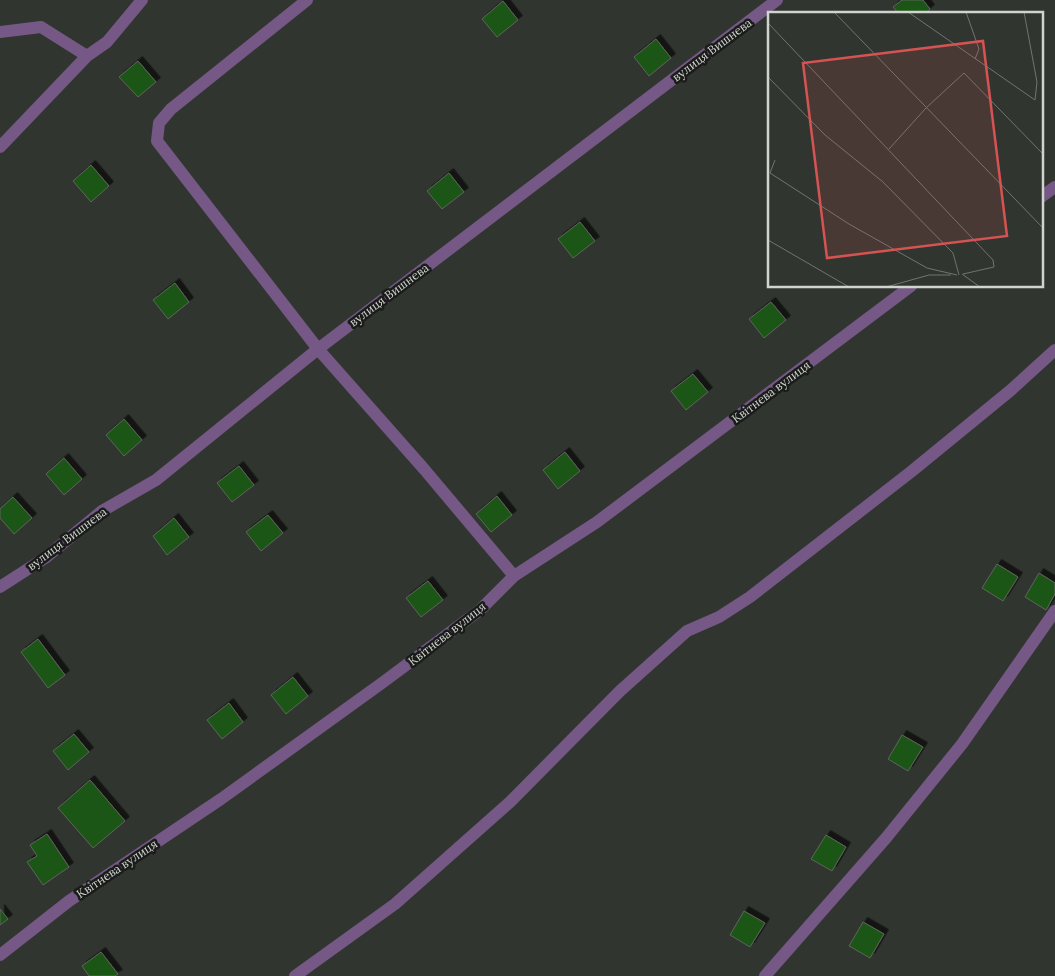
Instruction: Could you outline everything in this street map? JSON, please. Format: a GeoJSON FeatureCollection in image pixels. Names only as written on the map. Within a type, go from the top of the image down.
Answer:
{"type":"FeatureCollection","features":[{"type":"Feature","properties":{"kind":"street"},"geometry":{"type":"LineString","coordinates":[[0,147],[87,56],[107,42],[142,0]]}},
{"type":"Feature","properties":{"kind":"street"},"geometry":{"type":"LineString","coordinates":[[307,0],[171,109],[159,123],[157,140],[318,349],[424,469],[514,576]]}},
{"type":"Feature","properties":{"kind":"street","name":"вулиця Вишнева"},"geometry":{"type":"LineString","coordinates":[[0,586],[45,558],[102,512],[156,480],[318,349],[777,0]]}},
{"type":"Feature","properties":{"kind":"street"},"geometry":{"type":"LineString","coordinates":[[0,32],[41,28],[87,56]]}},
{"type":"Feature","properties":{"kind":"street"},"geometry":{"type":"LineString","coordinates":[[1042,196],[1055,188]]}},
{"type":"Feature","properties":{"kind":"street","name":"Квітнева вулиця"},"geometry":{"type":"LineString","coordinates":[[0,955],[69,901],[221,798],[382,683],[480,610],[514,576],[597,522],[908,288]]}},
{"type":"Feature","properties":{"kind":"street"},"geometry":{"type":"LineString","coordinates":[[295,976],[395,904],[510,802],[620,691],[688,631],[719,617],[750,597],[912,472],[1011,390],[1055,350]]}},
{"type":"Feature","properties":{"kind":"street"},"geometry":{"type":"LineString","coordinates":[[765,976],[886,838],[962,744],[1055,611]]}},
{"type":"Feature","properties":{"kind":"building"},"geometry":{"type":"Polygon","coordinates":[[[902,0],[923,0],[930,9],[926,12],[897,12],[893,7],[902,0]]]}},
{"type":"Feature","properties":{"kind":"building"},"geometry":{"type":"Polygon","coordinates":[[[503,1],[518,20],[497,37],[482,19],[503,1]]]}},
{"type":"Feature","properties":{"kind":"building"},"geometry":{"type":"Polygon","coordinates":[[[656,39],[671,58],[649,76],[634,57],[656,39]]]}},
{"type":"Feature","properties":{"kind":"building"},"geometry":{"type":"Polygon","coordinates":[[[138,61],[156,82],[138,97],[119,77],[138,61]]]}},
{"type":"Feature","properties":{"kind":"building"},"geometry":{"type":"Polygon","coordinates":[[[91,165],[109,186],[91,202],[73,181],[91,165]]]}},
{"type":"Feature","properties":{"kind":"building"},"geometry":{"type":"Polygon","coordinates":[[[449,173],[464,192],[442,209],[427,191],[449,173]]]}},
{"type":"Feature","properties":{"kind":"building"},"geometry":{"type":"Polygon","coordinates":[[[580,222],[595,241],[573,258],[558,239],[580,222]]]}},
{"type":"Feature","properties":{"kind":"building"},"geometry":{"type":"Polygon","coordinates":[[[175,283],[189,302],[168,319],[153,300],[175,283]]]}},
{"type":"Feature","properties":{"kind":"building"},"geometry":{"type":"Polygon","coordinates":[[[771,302],[786,320],[764,338],[749,319],[771,302]]]}},
{"type":"Feature","properties":{"kind":"building"},"geometry":{"type":"Polygon","coordinates":[[[693,374],[708,392],[686,410],[671,391],[693,374]]]}},
{"type":"Feature","properties":{"kind":"building"},"geometry":{"type":"Polygon","coordinates":[[[124,419],[142,440],[124,456],[106,435],[124,419]]]}},
{"type":"Feature","properties":{"kind":"building"},"geometry":{"type":"Polygon","coordinates":[[[565,452],[580,471],[558,489],[543,470],[565,452]]]}},
{"type":"Feature","properties":{"kind":"building"},"geometry":{"type":"Polygon","coordinates":[[[64,458],[82,479],[64,495],[46,474],[64,458]]]}},
{"type":"Feature","properties":{"kind":"building"},"geometry":{"type":"Polygon","coordinates":[[[239,466],[254,485],[232,502],[217,483],[239,466]]]}},
{"type":"Feature","properties":{"kind":"building"},"geometry":{"type":"Polygon","coordinates":[[[497,496],[512,515],[491,532],[476,514],[497,496]]]}},
{"type":"Feature","properties":{"kind":"building"},"geometry":{"type":"Polygon","coordinates":[[[13,497],[32,518],[14,534],[0,518],[0,509],[13,497]]]}},
{"type":"Feature","properties":{"kind":"building"},"geometry":{"type":"Polygon","coordinates":[[[268,515],[283,533],[261,551],[246,532],[268,515]]]}},
{"type":"Feature","properties":{"kind":"building"},"geometry":{"type":"Polygon","coordinates":[[[174,518],[189,537],[167,555],[153,536],[174,518]]]}},
{"type":"Feature","properties":{"kind":"building"},"geometry":{"type":"Polygon","coordinates":[[[997,564],[1018,577],[1003,601],[982,588],[997,564]]]}},
{"type":"Feature","properties":{"kind":"building"},"geometry":{"type":"Polygon","coordinates":[[[1039,573],[1055,583],[1055,594],[1046,610],[1025,597],[1039,573]]]}},
{"type":"Feature","properties":{"kind":"building"},"geometry":{"type":"Polygon","coordinates":[[[428,581],[443,600],[421,617],[406,598],[428,581]]]}},
{"type":"Feature","properties":{"kind":"building"},"geometry":{"type":"Polygon","coordinates":[[[38,639],[65,675],[48,688],[21,652],[38,639]]]}},
{"type":"Feature","properties":{"kind":"building"},"geometry":{"type":"Polygon","coordinates":[[[293,677],[308,696],[286,714],[271,695],[293,677]]]}},
{"type":"Feature","properties":{"kind":"building"},"geometry":{"type":"Polygon","coordinates":[[[229,703],[243,722],[222,739],[207,720],[229,703]]]}},
{"type":"Feature","properties":{"kind":"building"},"geometry":{"type":"Polygon","coordinates":[[[74,734],[89,752],[68,770],[53,751],[74,734]]]}},
{"type":"Feature","properties":{"kind":"building"},"geometry":{"type":"Polygon","coordinates":[[[902,735],[923,747],[908,771],[888,759],[902,735]]]}},
{"type":"Feature","properties":{"kind":"building"},"geometry":{"type":"Polygon","coordinates":[[[90,780],[125,821],[93,848],[58,808],[90,780]]]}},
{"type":"Feature","properties":{"kind":"building"},"geometry":{"type":"Polygon","coordinates":[[[47,834],[69,867],[43,885],[27,862],[37,856],[30,845],[47,834]]]}},
{"type":"Feature","properties":{"kind":"building"},"geometry":{"type":"Polygon","coordinates":[[[826,835],[846,847],[832,871],[811,859],[826,835]]]}},
{"type":"Feature","properties":{"kind":"building"},"geometry":{"type":"Polygon","coordinates":[[[0,909],[8,919],[0,925],[0,909]]]}},
{"type":"Feature","properties":{"kind":"building"},"geometry":{"type":"Polygon","coordinates":[[[744,911],[765,923],[750,947],[730,935],[744,911]]]}},
{"type":"Feature","properties":{"kind":"building"},"geometry":{"type":"Polygon","coordinates":[[[863,922],[884,934],[870,958],[849,946],[863,922]]]}},
{"type":"Feature","properties":{"kind":"building"},"geometry":{"type":"Polygon","coordinates":[[[101,952],[118,974],[115,976],[89,976],[82,966],[101,952]]]}}]}
